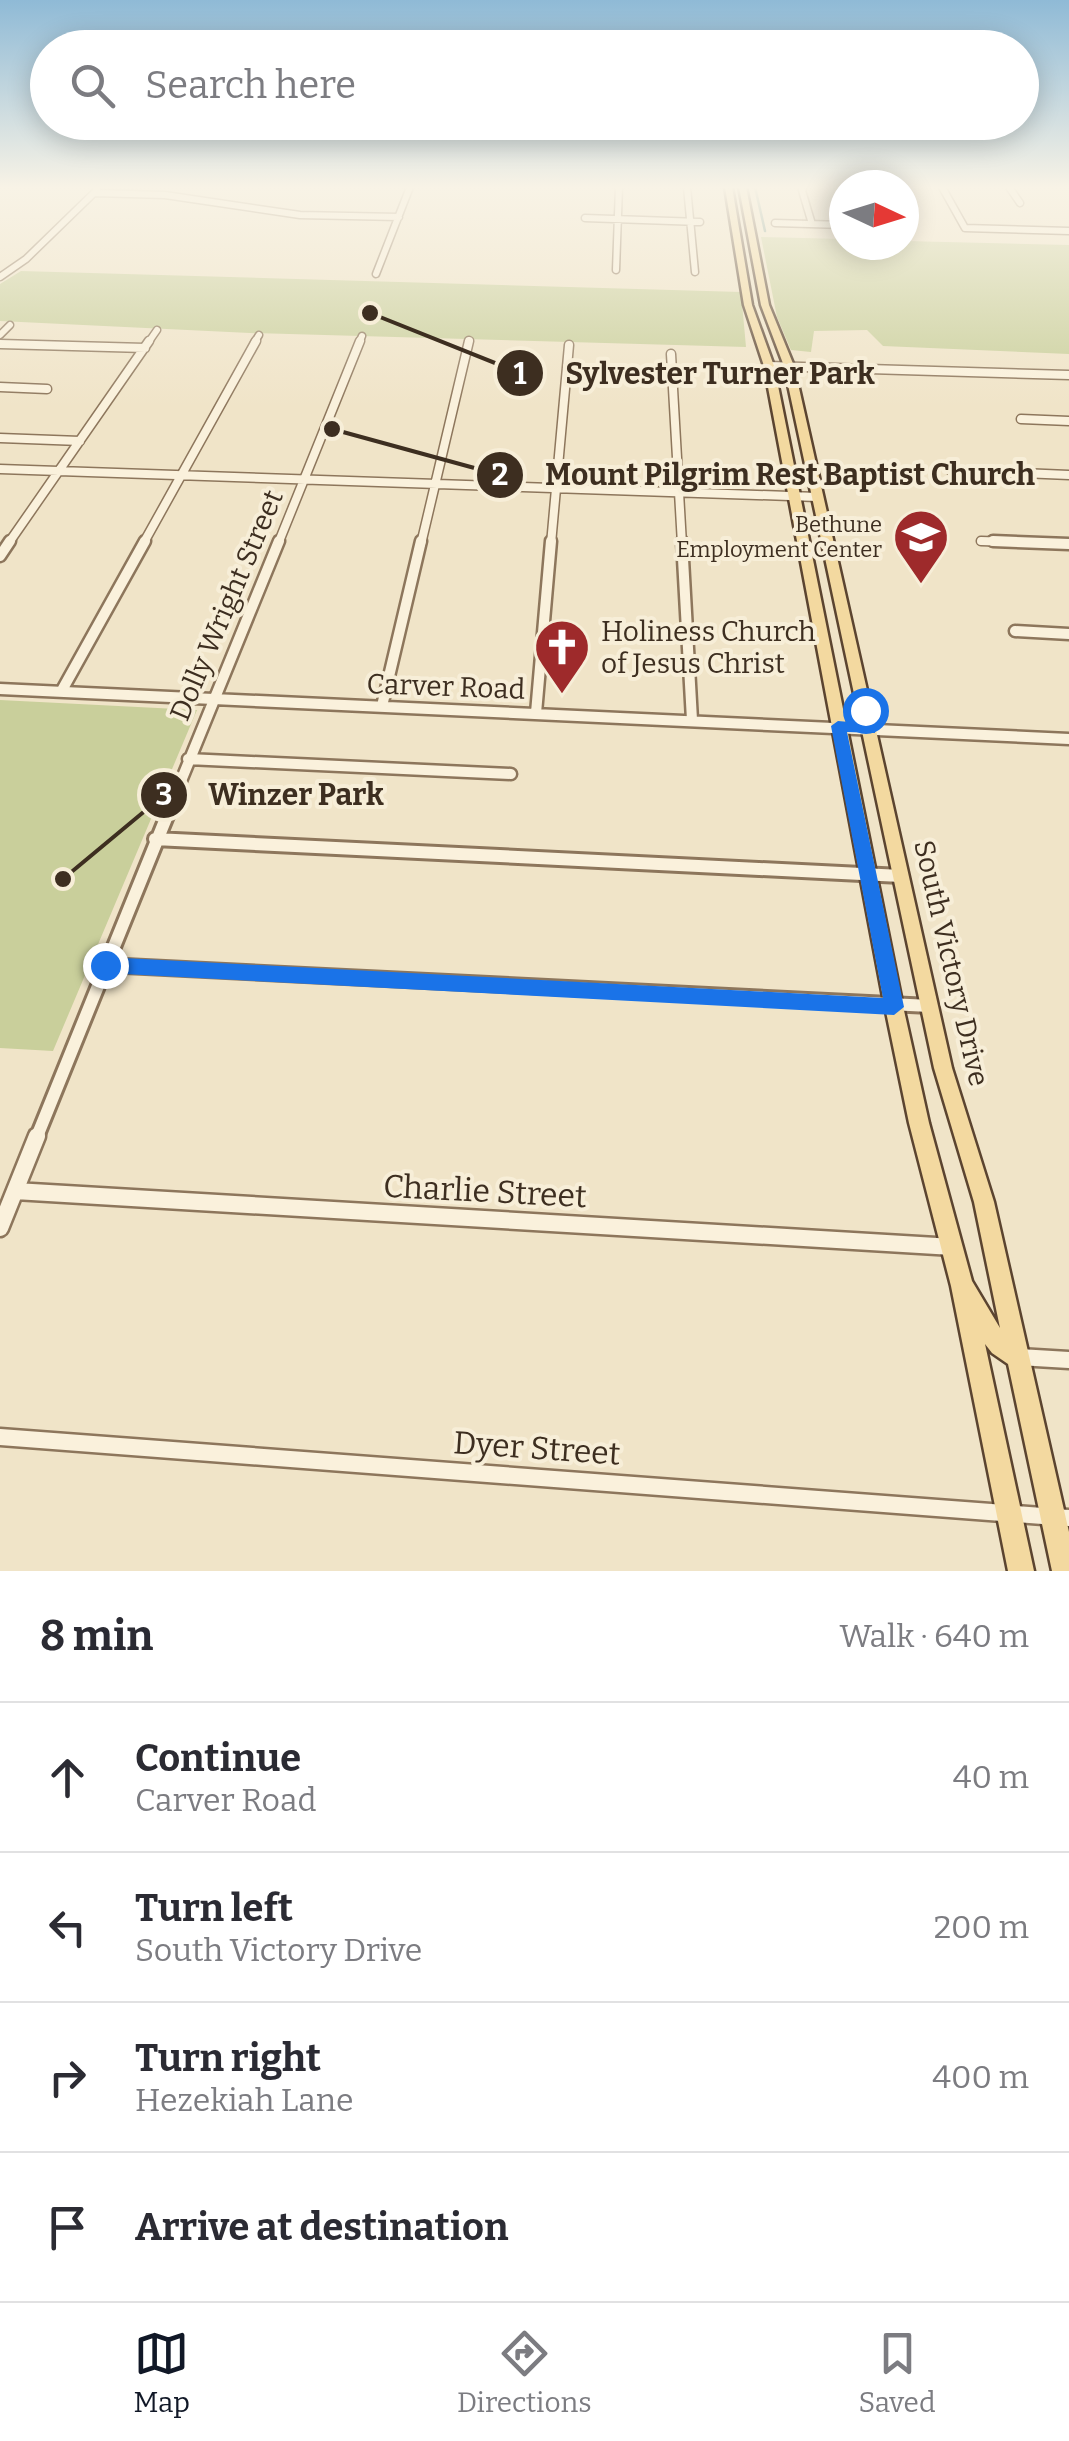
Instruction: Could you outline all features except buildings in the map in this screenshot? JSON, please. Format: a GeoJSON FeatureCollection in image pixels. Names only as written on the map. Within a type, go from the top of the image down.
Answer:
{"type":"FeatureCollection","features":[{"type":"Feature","properties":{"kind":"main road"},"geometry":{"type":"LineString","coordinates":[[740,260],[769,366],[894,1007],[919,1123],[962,1286],[1022,1571]]}},
{"type":"Feature","properties":{"kind":"main road","name":"South Victory Drive"},"geometry":{"type":"LineString","coordinates":[[756,260],[761,287],[789,366],[943,1068],[984,1202],[1061,1517],[1066,1571]]}},
{"type":"Feature","properties":{"kind":"main road"},"geometry":{"type":"LineString","coordinates":[[745,287],[761,287]]}},
{"type":"Feature","properties":{"kind":"main road"},"geometry":{"type":"LineString","coordinates":[[812,595],[840,596]]}},
{"type":"Feature","properties":{"kind":"main road"},"geometry":{"type":"LineString","coordinates":[[962,1286],[981,1310],[997,1344],[1019,1356]]}},
{"type":"Feature","properties":{"kind":"street"},"geometry":{"type":"LineString","coordinates":[[0,277],[24,260]]}},
{"type":"Feature","properties":{"kind":"street"},"geometry":{"type":"LineString","coordinates":[[376,274],[382,260]]}},
{"type":"Feature","properties":{"kind":"street"},"geometry":{"type":"LineString","coordinates":[[616,260],[616,270]]}},
{"type":"Feature","properties":{"kind":"street"},"geometry":{"type":"LineString","coordinates":[[695,260],[696,272]]}},
{"type":"Feature","properties":{"kind":"street"},"geometry":{"type":"LineString","coordinates":[[0,335],[10,325]]}},
{"type":"Feature","properties":{"kind":"street"},"geometry":{"type":"LineString","coordinates":[[0,556],[157,330]]}},
{"type":"Feature","properties":{"kind":"street"},"geometry":{"type":"LineString","coordinates":[[61,692],[260,335]]}},
{"type":"Feature","properties":{"kind":"street","name":"Dolly Wright Street"},"geometry":{"type":"LineString","coordinates":[[0,1228],[362,336]]}},
{"type":"Feature","properties":{"kind":"street"},"geometry":{"type":"LineString","coordinates":[[382,706],[470,341]]}},
{"type":"Feature","properties":{"kind":"street"},"geometry":{"type":"LineString","coordinates":[[0,344],[145,348]]}},
{"type":"Feature","properties":{"kind":"street"},"geometry":{"type":"LineString","coordinates":[[536,713],[569,345]]}},
{"type":"Feature","properties":{"kind":"street"},"geometry":{"type":"LineString","coordinates":[[671,354],[692,720]]}},
{"type":"Feature","properties":{"kind":"street"},"geometry":{"type":"LineString","coordinates":[[769,366],[1066,376]]}},
{"type":"Feature","properties":{"kind":"street"},"geometry":{"type":"LineString","coordinates":[[0,387],[47,388]]}},
{"type":"Feature","properties":{"kind":"street"},"geometry":{"type":"LineString","coordinates":[[1021,419],[1069,422]]}},
{"type":"Feature","properties":{"kind":"street"},"geometry":{"type":"LineString","coordinates":[[0,438],[80,440]]}},
{"type":"Feature","properties":{"kind":"street"},"geometry":{"type":"LineString","coordinates":[[0,468],[818,497]]}},
{"type":"Feature","properties":{"kind":"street"},"geometry":{"type":"LineString","coordinates":[[950,470],[1069,476]]}},
{"type":"Feature","properties":{"kind":"street"},"geometry":{"type":"LineString","coordinates":[[981,541],[1069,544]]}},
{"type":"Feature","properties":{"kind":"street"},"geometry":{"type":"LineString","coordinates":[[1015,631],[1069,634]]}},
{"type":"Feature","properties":{"kind":"street","name":"Carver Road"},"geometry":{"type":"LineString","coordinates":[[0,690],[1069,739]]}},
{"type":"Feature","properties":{"kind":"street"},"geometry":{"type":"LineString","coordinates":[[188,759],[511,774]]}},
{"type":"Feature","properties":{"kind":"street"},"geometry":{"type":"LineString","coordinates":[[156,839],[901,876]]}},
{"type":"Feature","properties":{"kind":"street"},"geometry":{"type":"LineString","coordinates":[[105,965],[930,1006]]}},
{"type":"Feature","properties":{"kind":"street","name":"Charlie Street"},"geometry":{"type":"LineString","coordinates":[[15,1190],[952,1247]]}},
{"type":"Feature","properties":{"kind":"street"},"geometry":{"type":"LineString","coordinates":[[1019,1356],[1069,1360]]}},
{"type":"Feature","properties":{"kind":"street","name":"Dyer Street"},"geometry":{"type":"LineString","coordinates":[[0,1437],[1061,1517]]}},
{"type":"Feature","properties":{"kind":"green space"},"geometry":{"type":"Polygon","coordinates":[[[766,260],[1069,260],[1069,354],[883,346],[867,330],[814,331],[811,352],[791,350],[777,317],[766,260]]]}},
{"type":"Feature","properties":{"kind":"green space"},"geometry":{"type":"Polygon","coordinates":[[[21,271],[741,292],[746,347],[250,333],[0,321],[0,284],[21,271]]]}},
{"type":"Feature","properties":{"kind":"green space"},"geometry":{"type":"Polygon","coordinates":[[[0,700],[197,710],[53,1051],[0,1048],[0,700]]]}},
{"type":"Feature","properties":{"kind":"place","name":"Sylvester Turner Park"},"geometry":{"type":"Point","coordinates":[370,313]}},
{"type":"Feature","properties":{"kind":"place","name":"Mount Pilgrim Rest Baptist Church"},"geometry":{"type":"Point","coordinates":[332,429]}},
{"type":"Feature","properties":{"kind":"place","name":"Bethune Employment Center"},"geometry":{"type":"Point","coordinates":[921,586]}},
{"type":"Feature","properties":{"kind":"place","name":"Holiness Church of Jesus Christ"},"geometry":{"type":"Point","coordinates":[562,696]}},
{"type":"Feature","properties":{"kind":"place","name":"Winzer Park"},"geometry":{"type":"Point","coordinates":[63,879]}},
{"type":"Feature","properties":{"kind":"route"},"geometry":{"type":"LineString","coordinates":[[105,965],[894,1007],[838,726],[870,729],[865,710]]}}]}
